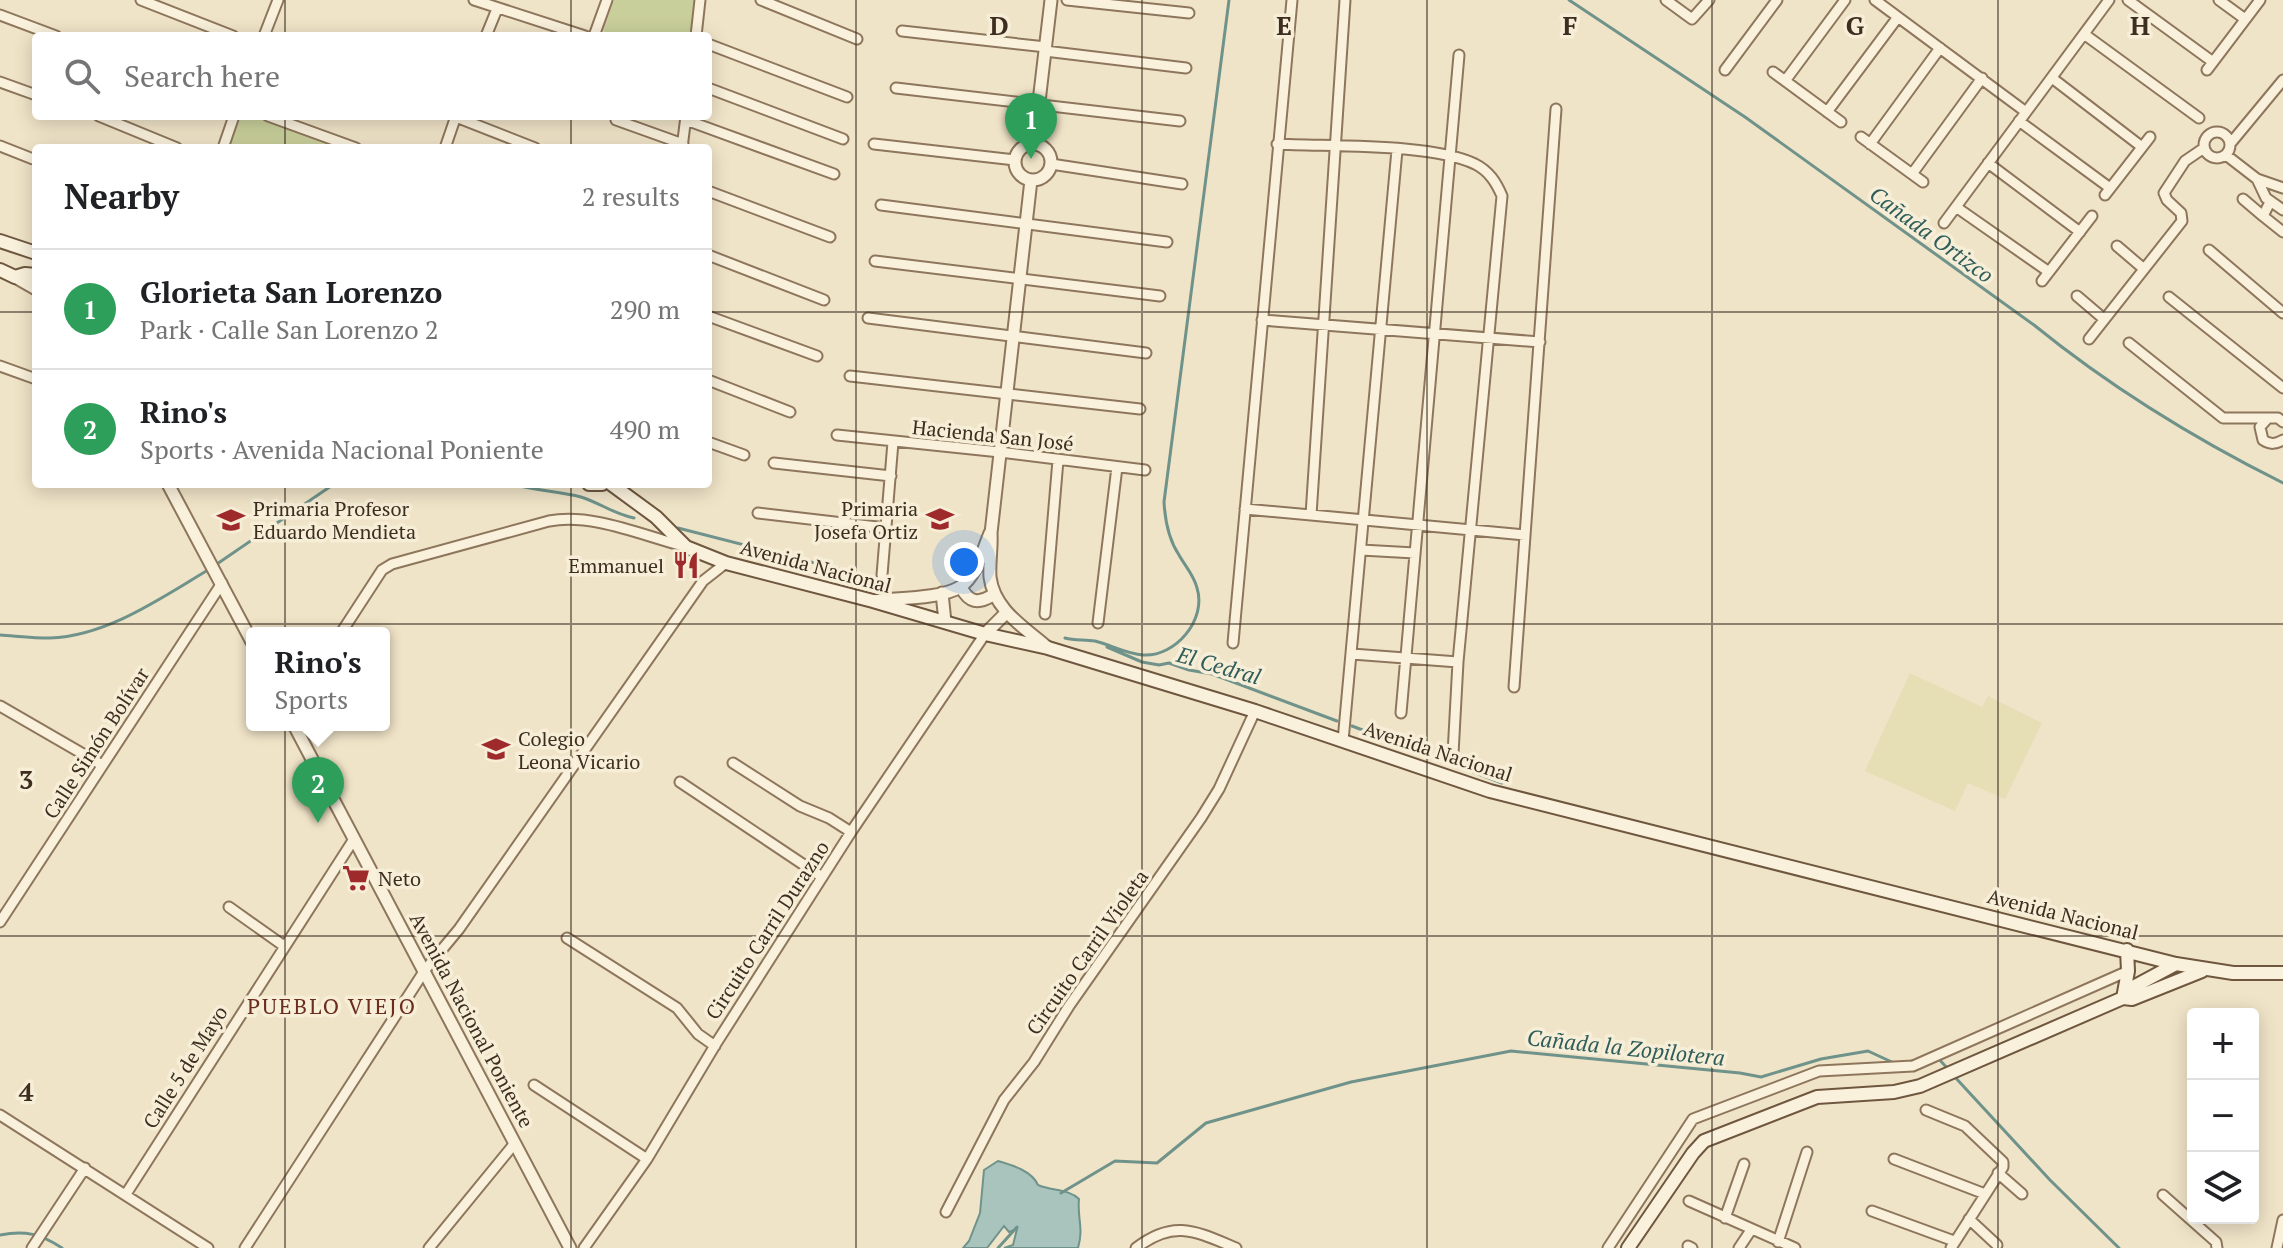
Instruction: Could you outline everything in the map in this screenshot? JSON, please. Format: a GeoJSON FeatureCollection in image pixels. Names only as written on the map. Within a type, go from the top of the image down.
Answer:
{"type":"FeatureCollection","features":[{"type":"Feature","properties":{"kind":"main road"},"geometry":{"type":"LineString","coordinates":[[0,241],[32,252]]}},
{"type":"Feature","properties":{"kind":"main road"},"geometry":{"type":"LineString","coordinates":[[0,270],[15,277],[32,275]]}},
{"type":"Feature","properties":{"kind":"main road","name":"Avenida Nacional"},"geometry":{"type":"LineString","coordinates":[[616,488],[656,517],[686,547],[726,563],[985,634],[1048,648],[1255,711],[1490,791],[2176,964],[2233,973],[2283,973]]}},
{"type":"Feature","properties":{"kind":"main road"},"geometry":{"type":"LineString","coordinates":[[2123,998],[2128,971],[2127,950]]}},
{"type":"Feature","properties":{"kind":"main road"},"geometry":{"type":"LineString","coordinates":[[1628,1248],[1704,1141],[1817,1097],[1894,1092],[1920,1086],[2123,998],[2135,986],[2176,964]]}},
{"type":"Feature","properties":{"kind":"main road"},"geometry":{"type":"LineString","coordinates":[[2123,998],[2132,999],[2204,970]]}},
{"type":"Feature","properties":{"kind":"street"},"geometry":{"type":"LineString","coordinates":[[141,0],[223,32]]}},
{"type":"Feature","properties":{"kind":"street"},"geometry":{"type":"LineString","coordinates":[[266,32],[278,0]]}},
{"type":"Feature","properties":{"kind":"street"},"geometry":{"type":"LineString","coordinates":[[474,0],[572,32]]}},
{"type":"Feature","properties":{"kind":"street"},"geometry":{"type":"LineString","coordinates":[[595,32],[607,0]]}},
{"type":"Feature","properties":{"kind":"street"},"geometry":{"type":"LineString","coordinates":[[696,32],[700,0]]}},
{"type":"Feature","properties":{"kind":"street"},"geometry":{"type":"LineString","coordinates":[[761,0],[857,39]]}},
{"type":"Feature","properties":{"kind":"street"},"geometry":{"type":"LineString","coordinates":[[1034,144],[1051,0]]}},
{"type":"Feature","properties":{"kind":"street"},"geometry":{"type":"LineString","coordinates":[[1067,0],[1189,13]]}},
{"type":"Feature","properties":{"kind":"street"},"geometry":{"type":"LineString","coordinates":[[1233,643],[1292,0]]}},
{"type":"Feature","properties":{"kind":"street"},"geometry":{"type":"LineString","coordinates":[[1311,515],[1345,0]]}},
{"type":"Feature","properties":{"kind":"street"},"geometry":{"type":"LineString","coordinates":[[1666,0],[1692,19],[1709,0]]}},
{"type":"Feature","properties":{"kind":"street"},"geometry":{"type":"LineString","coordinates":[[1725,70],[1777,0]]}},
{"type":"Feature","properties":{"kind":"street"},"geometry":{"type":"LineString","coordinates":[[1785,81],[1845,0]]}},
{"type":"Feature","properties":{"kind":"street"},"geometry":{"type":"LineString","coordinates":[[1875,0],[2026,112]]}},
{"type":"Feature","properties":{"kind":"street"},"geometry":{"type":"LineString","coordinates":[[1944,223],[2109,0]]}},
{"type":"Feature","properties":{"kind":"street"},"geometry":{"type":"LineString","coordinates":[[2128,0],[2210,66],[2260,0]]}},
{"type":"Feature","properties":{"kind":"street"},"geometry":{"type":"LineString","coordinates":[[2219,0],[2245,19]]}},
{"type":"Feature","properties":{"kind":"street"},"geometry":{"type":"LineString","coordinates":[[488,32],[497,9]]}},
{"type":"Feature","properties":{"kind":"street"},"geometry":{"type":"LineString","coordinates":[[0,15],[45,32]]}},
{"type":"Feature","properties":{"kind":"street"},"geometry":{"type":"LineString","coordinates":[[1827,112],[1898,17]]}},
{"type":"Feature","properties":{"kind":"street"},"geometry":{"type":"LineString","coordinates":[[902,31],[1186,68]]}},
{"type":"Feature","properties":{"kind":"street"},"geometry":{"type":"LineString","coordinates":[[2084,34],[2199,118]]}},
{"type":"Feature","properties":{"kind":"street"},"geometry":{"type":"LineString","coordinates":[[712,46],[847,97]]}},
{"type":"Feature","properties":{"kind":"street"},"geometry":{"type":"LineString","coordinates":[[1923,182],[1865,140],[1940,48]]}},
{"type":"Feature","properties":{"kind":"street"},"geometry":{"type":"LineString","coordinates":[[1401,713],[1459,55]]}},
{"type":"Feature","properties":{"kind":"street"},"geometry":{"type":"LineString","coordinates":[[1773,72],[1841,122]]}},
{"type":"Feature","properties":{"kind":"street"},"geometry":{"type":"LineString","coordinates":[[1912,174],[1982,78]]}},
{"type":"Feature","properties":{"kind":"street"},"geometry":{"type":"LineString","coordinates":[[2052,78],[2142,147]]}},
{"type":"Feature","properties":{"kind":"street"},"geometry":{"type":"LineString","coordinates":[[2226,155],[2230,144],[2283,80]]}},
{"type":"Feature","properties":{"kind":"street"},"geometry":{"type":"LineString","coordinates":[[0,82],[32,94]]}},
{"type":"Feature","properties":{"kind":"street"},"geometry":{"type":"LineString","coordinates":[[896,88],[1180,121]]}},
{"type":"Feature","properties":{"kind":"street"},"geometry":{"type":"LineString","coordinates":[[712,90],[843,139]]}},
{"type":"Feature","properties":{"kind":"street"},"geometry":{"type":"LineString","coordinates":[[1514,687],[1556,109]]}},
{"type":"Feature","properties":{"kind":"street"},"geometry":{"type":"LineString","coordinates":[[109,120],[167,144]]}},
{"type":"Feature","properties":{"kind":"street"},"geometry":{"type":"LineString","coordinates":[[224,144],[233,120]]}},
{"type":"Feature","properties":{"kind":"street"},"geometry":{"type":"LineString","coordinates":[[279,120],[345,144]]}},
{"type":"Feature","properties":{"kind":"street"},"geometry":{"type":"LineString","coordinates":[[446,144],[455,120]]}},
{"type":"Feature","properties":{"kind":"street"},"geometry":{"type":"LineString","coordinates":[[466,120],[525,144]]}},
{"type":"Feature","properties":{"kind":"street"},"geometry":{"type":"LineString","coordinates":[[616,120],[677,144]]}},
{"type":"Feature","properties":{"kind":"street"},"geometry":{"type":"LineString","coordinates":[[682,144],[686,120]]}},
{"type":"Feature","properties":{"kind":"street"},"geometry":{"type":"LineString","coordinates":[[691,120],[834,174]]}},
{"type":"Feature","properties":{"kind":"street"},"geometry":{"type":"LineString","coordinates":[[2019,121],[2108,192],[2150,137]]}},
{"type":"Feature","properties":{"kind":"street"},"geometry":{"type":"LineString","coordinates":[[2089,339],[2183,217],[2167,200],[2164,193],[2167,185],[2185,161],[2204,148],[2206,137],[2215,132],[2225,135],[2230,144]]}},
{"type":"Feature","properties":{"kind":"street"},"geometry":{"type":"LineString","coordinates":[[874,144],[1015,160]]}},
{"type":"Feature","properties":{"kind":"street"},"geometry":{"type":"LineString","coordinates":[[1034,144],[1045,149],[1051,164],[1047,175],[1031,180],[1017,171],[1015,160],[1019,150],[1034,144]]}},
{"type":"Feature","properties":{"kind":"street"},"geometry":{"type":"LineString","coordinates":[[1277,144],[1450,155],[1478,166],[1496,180],[1502,196],[1458,662],[1453,754]]}},
{"type":"Feature","properties":{"kind":"street"},"geometry":{"type":"LineString","coordinates":[[0,146],[32,159]]}},
{"type":"Feature","properties":{"kind":"street"},"geometry":{"type":"LineString","coordinates":[[2204,148],[2216,158],[2226,155]]}},
{"type":"Feature","properties":{"kind":"street"},"geometry":{"type":"LineString","coordinates":[[1343,741],[1397,150]]}},
{"type":"Feature","properties":{"kind":"street"},"geometry":{"type":"LineString","coordinates":[[2226,155],[2257,179],[2283,188]]}},
{"type":"Feature","properties":{"kind":"street"},"geometry":{"type":"LineString","coordinates":[[1988,163],[2080,232]]}},
{"type":"Feature","properties":{"kind":"street"},"geometry":{"type":"LineString","coordinates":[[1051,164],[1182,184]]}},
{"type":"Feature","properties":{"kind":"street"},"geometry":{"type":"LineString","coordinates":[[2257,179],[2270,202],[2283,210]]}},
{"type":"Feature","properties":{"kind":"street"},"geometry":{"type":"LineString","coordinates":[[1031,180],[991,533],[993,554],[990,572],[993,595],[1006,613],[1048,648]]}},
{"type":"Feature","properties":{"kind":"street"},"geometry":{"type":"LineString","coordinates":[[712,193],[830,237]]}},
{"type":"Feature","properties":{"kind":"street"},"geometry":{"type":"LineString","coordinates":[[2243,199],[2283,232]]}},
{"type":"Feature","properties":{"kind":"street"},"geometry":{"type":"LineString","coordinates":[[2263,216],[2270,202]]}},
{"type":"Feature","properties":{"kind":"street"},"geometry":{"type":"LineString","coordinates":[[881,205],[1167,242]]}},
{"type":"Feature","properties":{"kind":"street"},"geometry":{"type":"LineString","coordinates":[[1956,207],[2049,272]]}},
{"type":"Feature","properties":{"kind":"street"},"geometry":{"type":"LineString","coordinates":[[2042,281],[2092,216]]}},
{"type":"Feature","properties":{"kind":"street"},"geometry":{"type":"LineString","coordinates":[[2117,246],[2144,269]]}},
{"type":"Feature","properties":{"kind":"street"},"geometry":{"type":"LineString","coordinates":[[2209,250],[2283,313]]}},
{"type":"Feature","properties":{"kind":"street"},"geometry":{"type":"LineString","coordinates":[[712,257],[824,300]]}},
{"type":"Feature","properties":{"kind":"street"},"geometry":{"type":"LineString","coordinates":[[875,261],[1160,296]]}},
{"type":"Feature","properties":{"kind":"street"},"geometry":{"type":"LineString","coordinates":[[15,277],[32,287]]}},
{"type":"Feature","properties":{"kind":"street"},"geometry":{"type":"LineString","coordinates":[[2077,296],[2104,319]]}},
{"type":"Feature","properties":{"kind":"street"},"geometry":{"type":"LineString","coordinates":[[2169,297],[2283,388]]}},
{"type":"Feature","properties":{"kind":"street"},"geometry":{"type":"LineString","coordinates":[[712,317],[817,356]]}},
{"type":"Feature","properties":{"kind":"street"},"geometry":{"type":"LineString","coordinates":[[868,318],[1146,353]]}},
{"type":"Feature","properties":{"kind":"street"},"geometry":{"type":"LineString","coordinates":[[1262,320],[1540,342]]}},
{"type":"Feature","properties":{"kind":"street"},"geometry":{"type":"LineString","coordinates":[[2129,343],[2223,418],[2283,420]]}},
{"type":"Feature","properties":{"kind":"street"},"geometry":{"type":"LineString","coordinates":[[0,366],[32,378]]}},
{"type":"Feature","properties":{"kind":"street"},"geometry":{"type":"LineString","coordinates":[[850,376],[1140,409]]}},
{"type":"Feature","properties":{"kind":"street"},"geometry":{"type":"LineString","coordinates":[[712,382],[790,412]]}},
{"type":"Feature","properties":{"kind":"street"},"geometry":{"type":"LineString","coordinates":[[2268,418],[2260,427],[2263,440],[2276,444],[2283,440]]}},
{"type":"Feature","properties":{"kind":"street","name":"Hacienda San José"},"geometry":{"type":"LineString","coordinates":[[837,435],[1145,470]]}},
{"type":"Feature","properties":{"kind":"street"},"geometry":{"type":"LineString","coordinates":[[882,575],[893,442]]}},
{"type":"Feature","properties":{"kind":"street"},"geometry":{"type":"LineString","coordinates":[[712,443],[744,455]]}},
{"type":"Feature","properties":{"kind":"street"},"geometry":{"type":"LineString","coordinates":[[1045,614],[1058,460]]}},
{"type":"Feature","properties":{"kind":"street"},"geometry":{"type":"LineString","coordinates":[[774,463],[891,476]]}},
{"type":"Feature","properties":{"kind":"street"},"geometry":{"type":"LineString","coordinates":[[1098,623],[1117,467]]}},
{"type":"Feature","properties":{"kind":"street"},"geometry":{"type":"LineString","coordinates":[[170,488],[246,630]]}},
{"type":"Feature","properties":{"kind":"street"},"geometry":{"type":"LineString","coordinates":[[1245,509],[1525,535]]}},
{"type":"Feature","properties":{"kind":"street"},"geometry":{"type":"LineString","coordinates":[[758,513],[886,528]]}},
{"type":"Feature","properties":{"kind":"street"},"geometry":{"type":"LineString","coordinates":[[345,627],[382,570],[392,564],[549,521],[567,518],[586,520],[686,547]]}},
{"type":"Feature","properties":{"kind":"street"},"geometry":{"type":"LineString","coordinates":[[873,601],[942,593],[961,587],[976,567],[991,533]]}},
{"type":"Feature","properties":{"kind":"street"},"geometry":{"type":"LineString","coordinates":[[1361,550],[1415,553]]}},
{"type":"Feature","properties":{"kind":"street"},"geometry":{"type":"LineString","coordinates":[[245,1248],[425,970],[459,929],[703,581],[726,563]]}},
{"type":"Feature","properties":{"kind":"street","name":"Calle Simón Bolívar"},"geometry":{"type":"LineString","coordinates":[[0,922],[222,583]]}},
{"type":"Feature","properties":{"kind":"street"},"geometry":{"type":"LineString","coordinates":[[961,587],[972,601],[982,602],[993,595]]}},
{"type":"Feature","properties":{"kind":"street"},"geometry":{"type":"LineString","coordinates":[[942,593],[945,622]]}},
{"type":"Feature","properties":{"kind":"street"},"geometry":{"type":"LineString","coordinates":[[985,634],[1006,613]]}},
{"type":"Feature","properties":{"kind":"street","name":"Circuito Carril Durazno"},"geometry":{"type":"LineString","coordinates":[[584,1248],[647,1159],[822,877],[985,634]]}},
{"type":"Feature","properties":{"kind":"street"},"geometry":{"type":"LineString","coordinates":[[1352,654],[1458,662]]}},
{"type":"Feature","properties":{"kind":"street"},"geometry":{"type":"LineString","coordinates":[[0,706],[102,765]]}},
{"type":"Feature","properties":{"kind":"street","name":"Circuito Carril Violeta"},"geometry":{"type":"LineString","coordinates":[[946,1212],[1004,1100],[1034,1062],[1069,1006],[1219,789],[1255,711]]}},
{"type":"Feature","properties":{"kind":"street","name":"Avenida Nacional Poniente"},"geometry":{"type":"LineString","coordinates":[[297,731],[570,1248]]}},
{"type":"Feature","properties":{"kind":"street"},"geometry":{"type":"LineString","coordinates":[[733,763],[800,806],[829,818],[851,832]]}},
{"type":"Feature","properties":{"kind":"street"},"geometry":{"type":"LineString","coordinates":[[680,782],[822,877]]}},
{"type":"Feature","properties":{"kind":"street","name":"Calle 5 de Mayo"},"geometry":{"type":"LineString","coordinates":[[126,1194],[354,839]]}},
{"type":"Feature","properties":{"kind":"street"},"geometry":{"type":"LineString","coordinates":[[229,907],[284,946]]}},
{"type":"Feature","properties":{"kind":"street"},"geometry":{"type":"LineString","coordinates":[[567,938],[677,1008],[698,1034],[715,1046]]}},
{"type":"Feature","properties":{"kind":"street"},"geometry":{"type":"LineString","coordinates":[[1608,1248],[1693,1119],[1819,1071],[1913,1066],[2128,971]]}},
{"type":"Feature","properties":{"kind":"street"},"geometry":{"type":"LineString","coordinates":[[534,1085],[647,1159]]}},
{"type":"Feature","properties":{"kind":"street"},"geometry":{"type":"LineString","coordinates":[[1872,1211],[1952,1245],[1998,1173],[2003,1162],[1965,1126],[1926,1110]]}},
{"type":"Feature","properties":{"kind":"street"},"geometry":{"type":"LineString","coordinates":[[0,1115],[208,1248]]}},
{"type":"Feature","properties":{"kind":"street"},"geometry":{"type":"LineString","coordinates":[[429,1248],[515,1143]]}},
{"type":"Feature","properties":{"kind":"street"},"geometry":{"type":"LineString","coordinates":[[1778,1242],[1807,1152]]}},
{"type":"Feature","properties":{"kind":"street"},"geometry":{"type":"LineString","coordinates":[[1894,1159],[1985,1194]]}},
{"type":"Feature","properties":{"kind":"street"},"geometry":{"type":"LineString","coordinates":[[1725,1218],[1744,1164]]}},
{"type":"Feature","properties":{"kind":"street"},"geometry":{"type":"LineString","coordinates":[[33,1245],[85,1168]]}},
{"type":"Feature","properties":{"kind":"street"},"geometry":{"type":"LineString","coordinates":[[1998,1173],[2022,1194]]}},
{"type":"Feature","properties":{"kind":"street"},"geometry":{"type":"LineString","coordinates":[[2163,1195],[2216,1242],[2217,1248]]}},
{"type":"Feature","properties":{"kind":"street"},"geometry":{"type":"LineString","coordinates":[[1689,1201],[1795,1248]]}},
{"type":"Feature","properties":{"kind":"street"},"geometry":{"type":"LineString","coordinates":[[1969,1219],[1997,1245]]}},
{"type":"Feature","properties":{"kind":"street"},"geometry":{"type":"LineString","coordinates":[[2277,1248],[2283,1220]]}},
{"type":"Feature","properties":{"kind":"street"},"geometry":{"type":"LineString","coordinates":[[1136,1248],[1163,1231],[1178,1229],[1197,1232],[1236,1248]]}},
{"type":"Feature","properties":{"kind":"street"},"geometry":{"type":"LineString","coordinates":[[1739,1248],[1751,1230]]}},
{"type":"Feature","properties":{"kind":"shaded area"},"geometry":{"type":"Polygon","coordinates":[[[1910,673],[1982,707],[1988,696],[2042,723],[2005,799],[1968,783],[1955,811],[1865,771],[1910,673]]]}},
{"type":"Feature","properties":{"kind":"green space"},"geometry":{"type":"Polygon","coordinates":[[[614,0],[695,0],[691,32],[603,31],[614,0]]]}},
{"type":"Feature","properties":{"kind":"green space"},"geometry":{"type":"Polygon","coordinates":[[[240,120],[268,120],[332,144],[230,144],[240,120]]]}},
{"type":"Feature","properties":{"kind":"water"},"geometry":{"type":"Polygon","coordinates":[[[998,1161],[1026,1172],[1038,1185],[1070,1193],[1079,1199],[1078,1248],[1004,1248],[1013,1245],[1017,1229],[1009,1232],[1004,1226],[987,1248],[963,1248],[980,1213],[984,1170],[998,1161]]]}},
{"type":"Feature","properties":{"kind":"waterway"},"geometry":{"type":"LineString","coordinates":[[1065,638],[1095,641],[1137,654],[1155,654],[1177,643],[1186,634],[1197,612],[1199,600],[1196,583],[1173,543],[1164,502],[1229,0]]}},
{"type":"Feature","properties":{"kind":"waterway","name":"Cañada Ortizco"},"geometry":{"type":"LineString","coordinates":[[1569,0],[1745,117],[2123,390],[2185,430],[2283,483]]}},
{"type":"Feature","properties":{"kind":"waterway"},"geometry":{"type":"LineString","coordinates":[[214,566],[328,488]]}},
{"type":"Feature","properties":{"kind":"waterway"},"geometry":{"type":"LineString","coordinates":[[530,488],[581,497],[634,518]]}},
{"type":"Feature","properties":{"kind":"waterway"},"geometry":{"type":"LineString","coordinates":[[678,528],[854,573],[884,588]]}},
{"type":"Feature","properties":{"kind":"waterway"},"geometry":{"type":"LineString","coordinates":[[0,635],[50,638],[92,630],[133,614],[208,570]]}},
{"type":"Feature","properties":{"kind":"waterway","name":"El Cedral"},"geometry":{"type":"LineString","coordinates":[[1107,647],[1142,662],[1169,663],[1212,674],[1337,721]]}},
{"type":"Feature","properties":{"kind":"waterway","name":"El Cedral"},"geometry":{"type":"LineString","coordinates":[[1352,726],[1502,783]]}},
{"type":"Feature","properties":{"kind":"waterway","name":"Cañada la Zopilotera"},"geometry":{"type":"LineString","coordinates":[[1061,1193],[1115,1161],[1157,1163],[1206,1123],[1351,1082],[1511,1051],[1761,1077],[1821,1059],[1868,1051],[1894,1063]]}},
{"type":"Feature","properties":{"kind":"waterway","name":"Cañada la Zopilotera"},"geometry":{"type":"LineString","coordinates":[[1937,1057],[1948,1069]]}},
{"type":"Feature","properties":{"kind":"waterway","name":"Cañada la Zopilotera"},"geometry":{"type":"LineString","coordinates":[[1901,1063],[1918,1060]]}},
{"type":"Feature","properties":{"kind":"waterway","name":"Cañada la Zopilotera"},"geometry":{"type":"LineString","coordinates":[[1953,1075],[2050,1180],[2119,1248]]}},
{"type":"Feature","properties":{"kind":"waterway","name":"Cañada la Zopilotera"},"geometry":{"type":"LineString","coordinates":[[998,1248],[1017,1227]]}},
{"type":"Feature","properties":{"kind":"waterway","name":"Cañada la Zopilotera"},"geometry":{"type":"LineString","coordinates":[[0,1235],[32,1234],[62,1248]]}},
{"type":"Feature","properties":{"kind":"place","name":"Glorieta San Lorenzo"},"geometry":{"type":"Point","coordinates":[1031,159]}},
{"type":"Feature","properties":{"kind":"place","name":"Primaria Josefa Ortiz"},"geometry":{"type":"Point","coordinates":[940,519]}},
{"type":"Feature","properties":{"kind":"place","name":"Primaria Profesor Eduardo Mendieta"},"geometry":{"type":"Point","coordinates":[231,520]}},
{"type":"Feature","properties":{"kind":"place","name":"Emmanuel"},"geometry":{"type":"Point","coordinates":[686,565]}},
{"type":"Feature","properties":{"kind":"place","name":"Colegio Leona Vicario"},"geometry":{"type":"Point","coordinates":[496,749]}},
{"type":"Feature","properties":{"kind":"place","name":"Rino's"},"geometry":{"type":"Point","coordinates":[318,823]}},
{"type":"Feature","properties":{"kind":"place","name":"Neto"},"geometry":{"type":"Point","coordinates":[356,878]}},
{"type":"Feature","properties":{"kind":"district","name":"PUEBLO VIEJO"},"geometry":{"type":"Point","coordinates":[332,1005]}}]}
